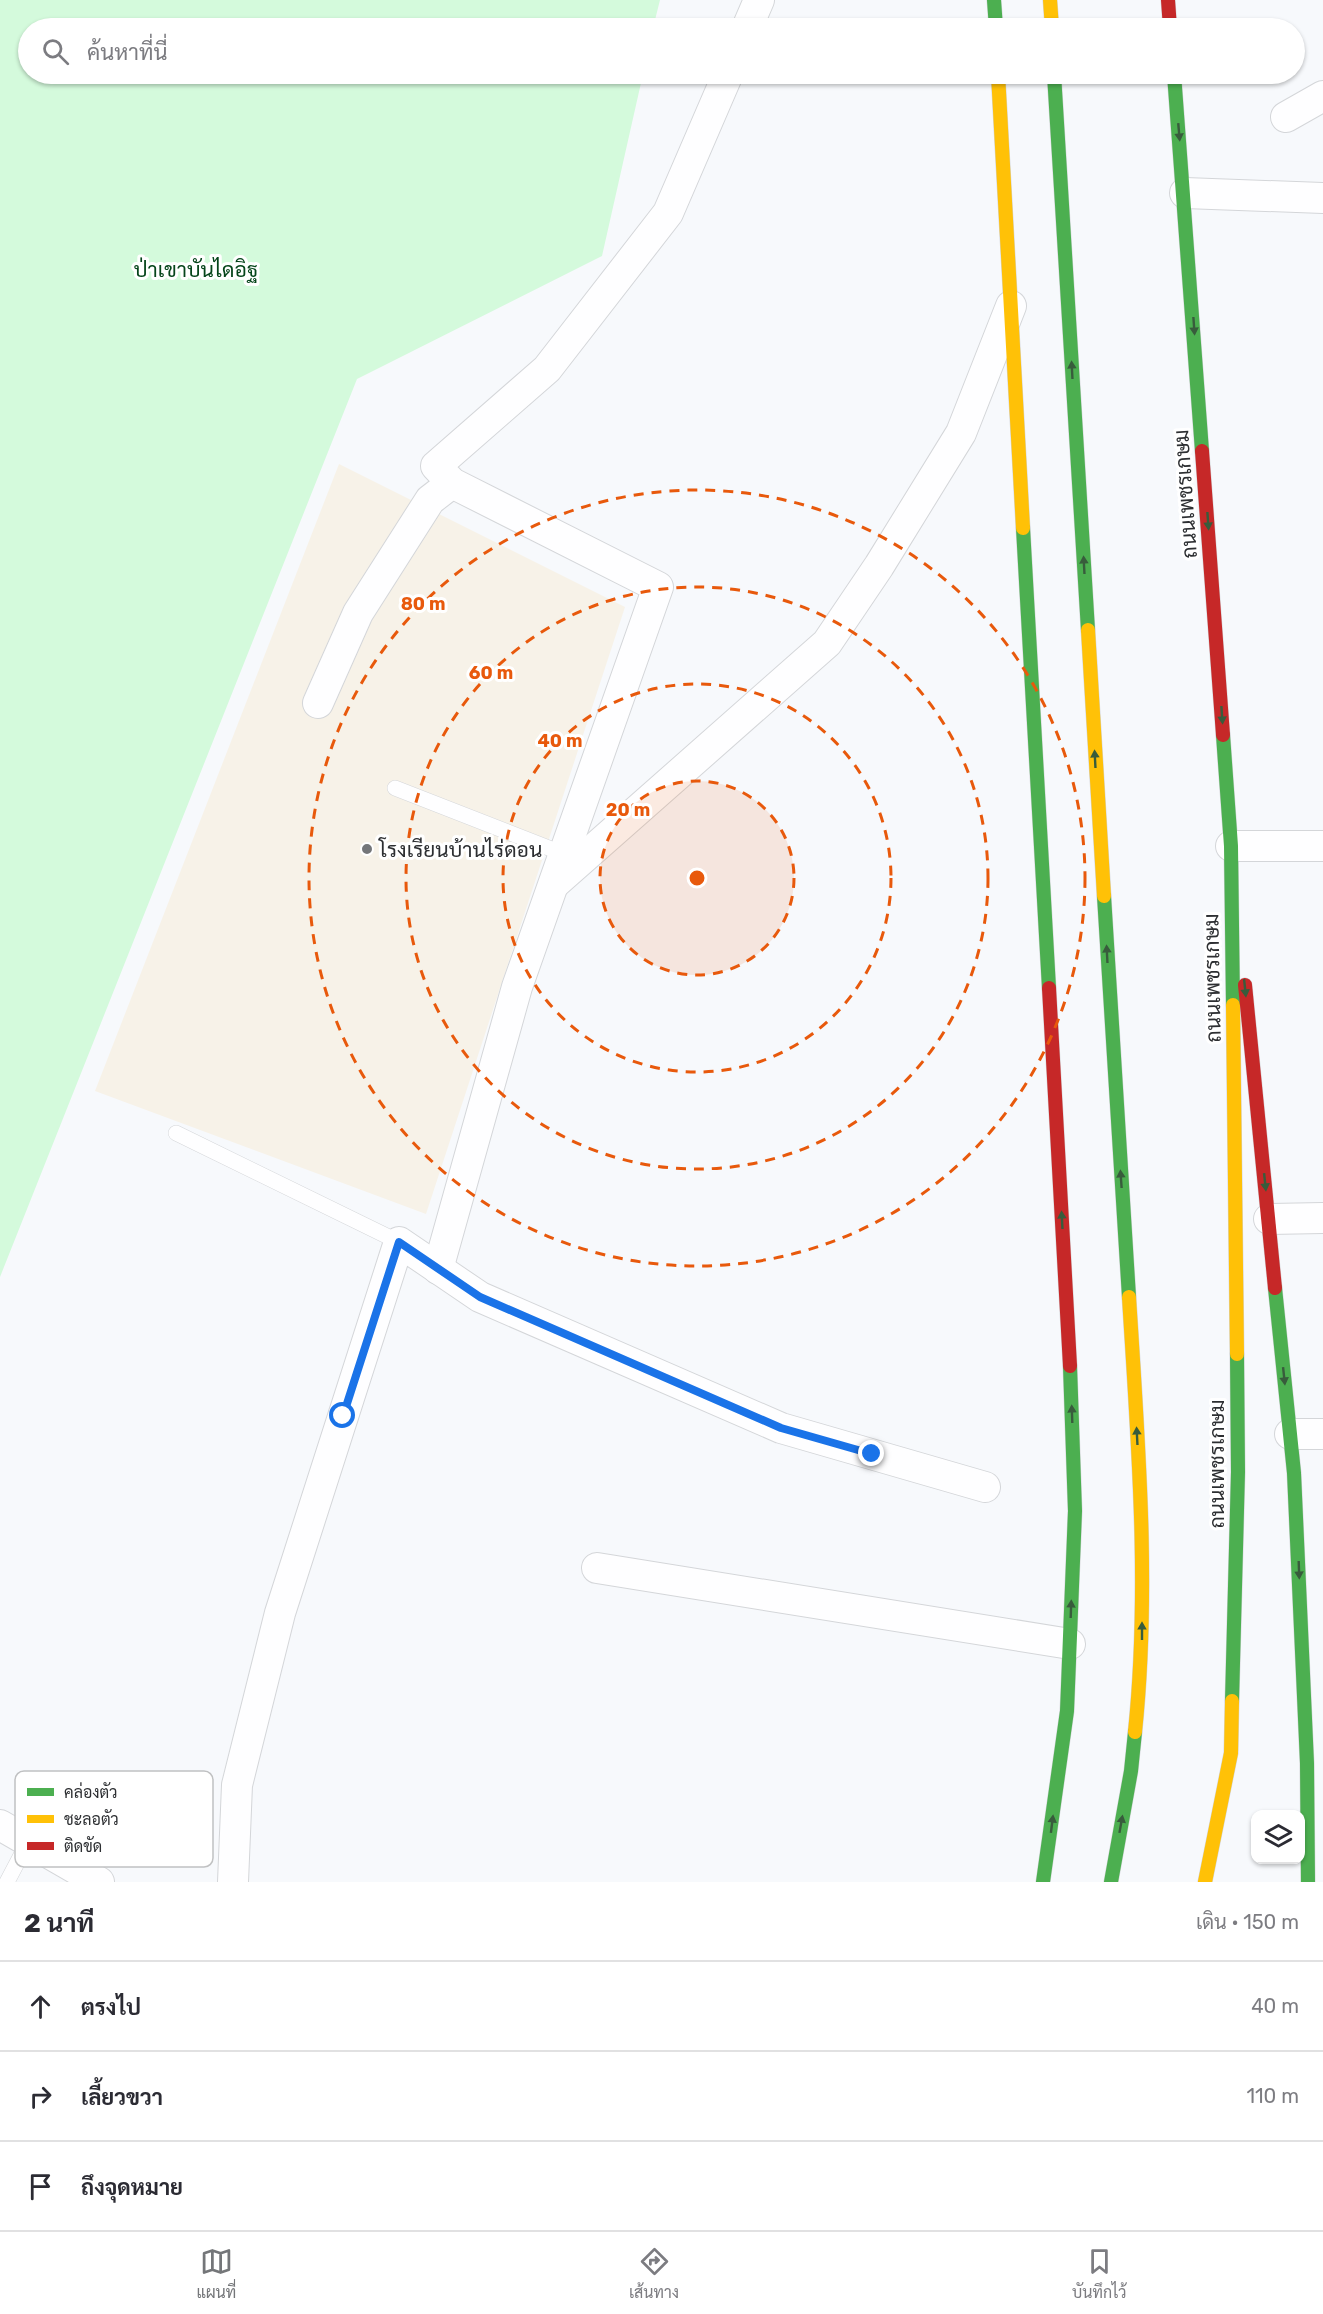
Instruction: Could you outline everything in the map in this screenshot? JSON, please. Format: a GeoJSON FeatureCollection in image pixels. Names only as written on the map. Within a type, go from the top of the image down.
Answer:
{"type":"FeatureCollection","features":[{"type":"Feature","properties":{"kind":"main road"},"geometry":{"type":"LineString","coordinates":[[994,0],[995,18]]}},
{"type":"Feature","properties":{"kind":"main road"},"geometry":{"type":"LineString","coordinates":[[1050,0],[1051,18]]}},
{"type":"Feature","properties":{"kind":"main road"},"geometry":{"type":"LineString","coordinates":[[1168,0],[1169,18]]}},
{"type":"Feature","properties":{"kind":"main road"},"geometry":{"type":"LineString","coordinates":[[999,84],[1069,1343],[1075,1511],[1067,1711],[1043,1882]]}},
{"type":"Feature","properties":{"kind":"main road"},"geometry":{"type":"LineString","coordinates":[[1055,84],[1143,1532],[1142,1666],[1131,1771],[1111,1882]]}},
{"type":"Feature","properties":{"kind":"main road","name":"ถนนเพชรเกษม"},"geometry":{"type":"LineString","coordinates":[[1175,84],[1185,193],[1231,846],[1238,1472],[1231,1753],[1205,1882]]}},
{"type":"Feature","properties":{"kind":"main road"},"geometry":{"type":"LineString","coordinates":[[1231,846],[1294,1473],[1315,1764],[1308,1882]]}},
{"type":"Feature","properties":{"kind":"street"},"geometry":{"type":"LineString","coordinates":[[751,18],[759,0]]}},
{"type":"Feature","properties":{"kind":"street"},"geometry":{"type":"LineString","coordinates":[[438,1269],[517,987],[658,587],[452,483],[436,466],[547,369],[668,213],[724,84]]}},
{"type":"Feature","properties":{"kind":"street"},"geometry":{"type":"LineString","coordinates":[[1286,117],[1323,96]]}},
{"type":"Feature","properties":{"kind":"street"},"geometry":{"type":"LineString","coordinates":[[1185,193],[1323,198]]}},
{"type":"Feature","properties":{"kind":"street"},"geometry":{"type":"LineString","coordinates":[[553,884],[827,643],[879,566],[961,433],[1011,306]]}},
{"type":"Feature","properties":{"kind":"street"},"geometry":{"type":"LineString","coordinates":[[318,703],[358,613],[430,500],[452,483]]}},
{"type":"Feature","properties":{"kind":"street"},"geometry":{"type":"LineString","coordinates":[[1231,846],[1323,846]]}},
{"type":"Feature","properties":{"kind":"street"},"geometry":{"type":"LineString","coordinates":[[1269,1220],[1323,1218]]}},
{"type":"Feature","properties":{"kind":"street"},"geometry":{"type":"LineString","coordinates":[[232,1882],[237,1785],[280,1613],[399,1242],[480,1297],[781,1428],[985,1487]]}},
{"type":"Feature","properties":{"kind":"street"},"geometry":{"type":"LineString","coordinates":[[1290,1434],[1323,1434]]}},
{"type":"Feature","properties":{"kind":"street"},"geometry":{"type":"LineString","coordinates":[[597,1569],[1070,1644]]}},
{"type":"Feature","properties":{"kind":"street"},"geometry":{"type":"LineString","coordinates":[[0,1825],[15,1834]]}},
{"type":"Feature","properties":{"kind":"street"},"geometry":{"type":"LineString","coordinates":[[72,1867],[99,1882]]}},
{"type":"Feature","properties":{"kind":"lane"},"geometry":{"type":"LineString","coordinates":[[395,788],[564,854]]}},
{"type":"Feature","properties":{"kind":"lane"},"geometry":{"type":"LineString","coordinates":[[176,1133],[399,1242]]}},
{"type":"Feature","properties":{"kind":"lane"},"geometry":{"type":"LineString","coordinates":[[7,1882],[15,1867]]}},
{"type":"Feature","properties":{"kind":"shaded area","name":"โรงเรียนบ้านไร่ดอน"},"geometry":{"type":"Polygon","coordinates":[[[339,464],[625,607],[426,1214],[95,1091],[339,464]]]}},
{"type":"Feature","properties":{"kind":"green space","name":"ป่าเขาบันไดอิฐ"},"geometry":{"type":"Polygon","coordinates":[[[0,0],[660,0],[656,18],[18,18],[18,84],[641,84],[602,256],[357,379],[0,1277],[0,0]]]}},
{"type":"Feature","properties":{"kind":"traffic: fast"},"geometry":{"type":"LineString","coordinates":[[994,0],[995,18]]}},
{"type":"Feature","properties":{"kind":"traffic: fast"},"geometry":{"type":"LineString","coordinates":[[1055,84],[1088,630]]}},
{"type":"Feature","properties":{"kind":"traffic: fast"},"geometry":{"type":"LineString","coordinates":[[1175,84],[1202,451]]}},
{"type":"Feature","properties":{"kind":"traffic: fast"},"geometry":{"type":"LineString","coordinates":[[1023,528],[1049,988]]}},
{"type":"Feature","properties":{"kind":"traffic: fast"},"geometry":{"type":"LineString","coordinates":[[1223,735],[1231,846],[1233,1005]]}},
{"type":"Feature","properties":{"kind":"traffic: fast"},"geometry":{"type":"LineString","coordinates":[[1104,896],[1129,1297]]}},
{"type":"Feature","properties":{"kind":"traffic: fast"},"geometry":{"type":"LineString","coordinates":[[1275,1288],[1294,1473],[1307,1763],[1308,1882]]}},
{"type":"Feature","properties":{"kind":"traffic: fast"},"geometry":{"type":"LineString","coordinates":[[1232,1701],[1238,1472],[1237,1354]]}},
{"type":"Feature","properties":{"kind":"traffic: fast"},"geometry":{"type":"LineString","coordinates":[[1043,1882],[1067,1711],[1075,1511],[1070,1366]]}},
{"type":"Feature","properties":{"kind":"traffic: fast"},"geometry":{"type":"LineString","coordinates":[[1111,1882],[1131,1771],[1135,1732]]}},
{"type":"Feature","properties":{"kind":"traffic: slow"},"geometry":{"type":"LineString","coordinates":[[1050,0],[1051,18]]}},
{"type":"Feature","properties":{"kind":"traffic: slow"},"geometry":{"type":"LineString","coordinates":[[999,84],[1023,528]]}},
{"type":"Feature","properties":{"kind":"traffic: slow"},"geometry":{"type":"LineString","coordinates":[[1088,630],[1104,896]]}},
{"type":"Feature","properties":{"kind":"traffic: slow"},"geometry":{"type":"LineString","coordinates":[[1233,1005],[1237,1354]]}},
{"type":"Feature","properties":{"kind":"traffic: slow"},"geometry":{"type":"LineString","coordinates":[[1129,1297],[1139,1460],[1142,1569],[1142,1623],[1135,1732]]}},
{"type":"Feature","properties":{"kind":"traffic: slow"},"geometry":{"type":"LineString","coordinates":[[1205,1882],[1231,1753],[1232,1701]]}},
{"type":"Feature","properties":{"kind":"traffic: jam"},"geometry":{"type":"LineString","coordinates":[[1168,0],[1169,18]]}},
{"type":"Feature","properties":{"kind":"traffic: jam"},"geometry":{"type":"LineString","coordinates":[[1202,451],[1223,735]]}},
{"type":"Feature","properties":{"kind":"traffic: jam"},"geometry":{"type":"LineString","coordinates":[[1245,985],[1275,1288]]}},
{"type":"Feature","properties":{"kind":"traffic: jam"},"geometry":{"type":"LineString","coordinates":[[1049,988],[1070,1366]]}},
{"type":"Feature","properties":{"kind":"place","name":"โรงเรียนบ้านไร่ดอน"},"geometry":{"type":"Point","coordinates":[367,849]}},
{"type":"Feature","properties":{"kind":"route"},"geometry":{"type":"LineString","coordinates":[[343,1416],[399,1242],[480,1297],[781,1428],[872,1454]]}}]}
